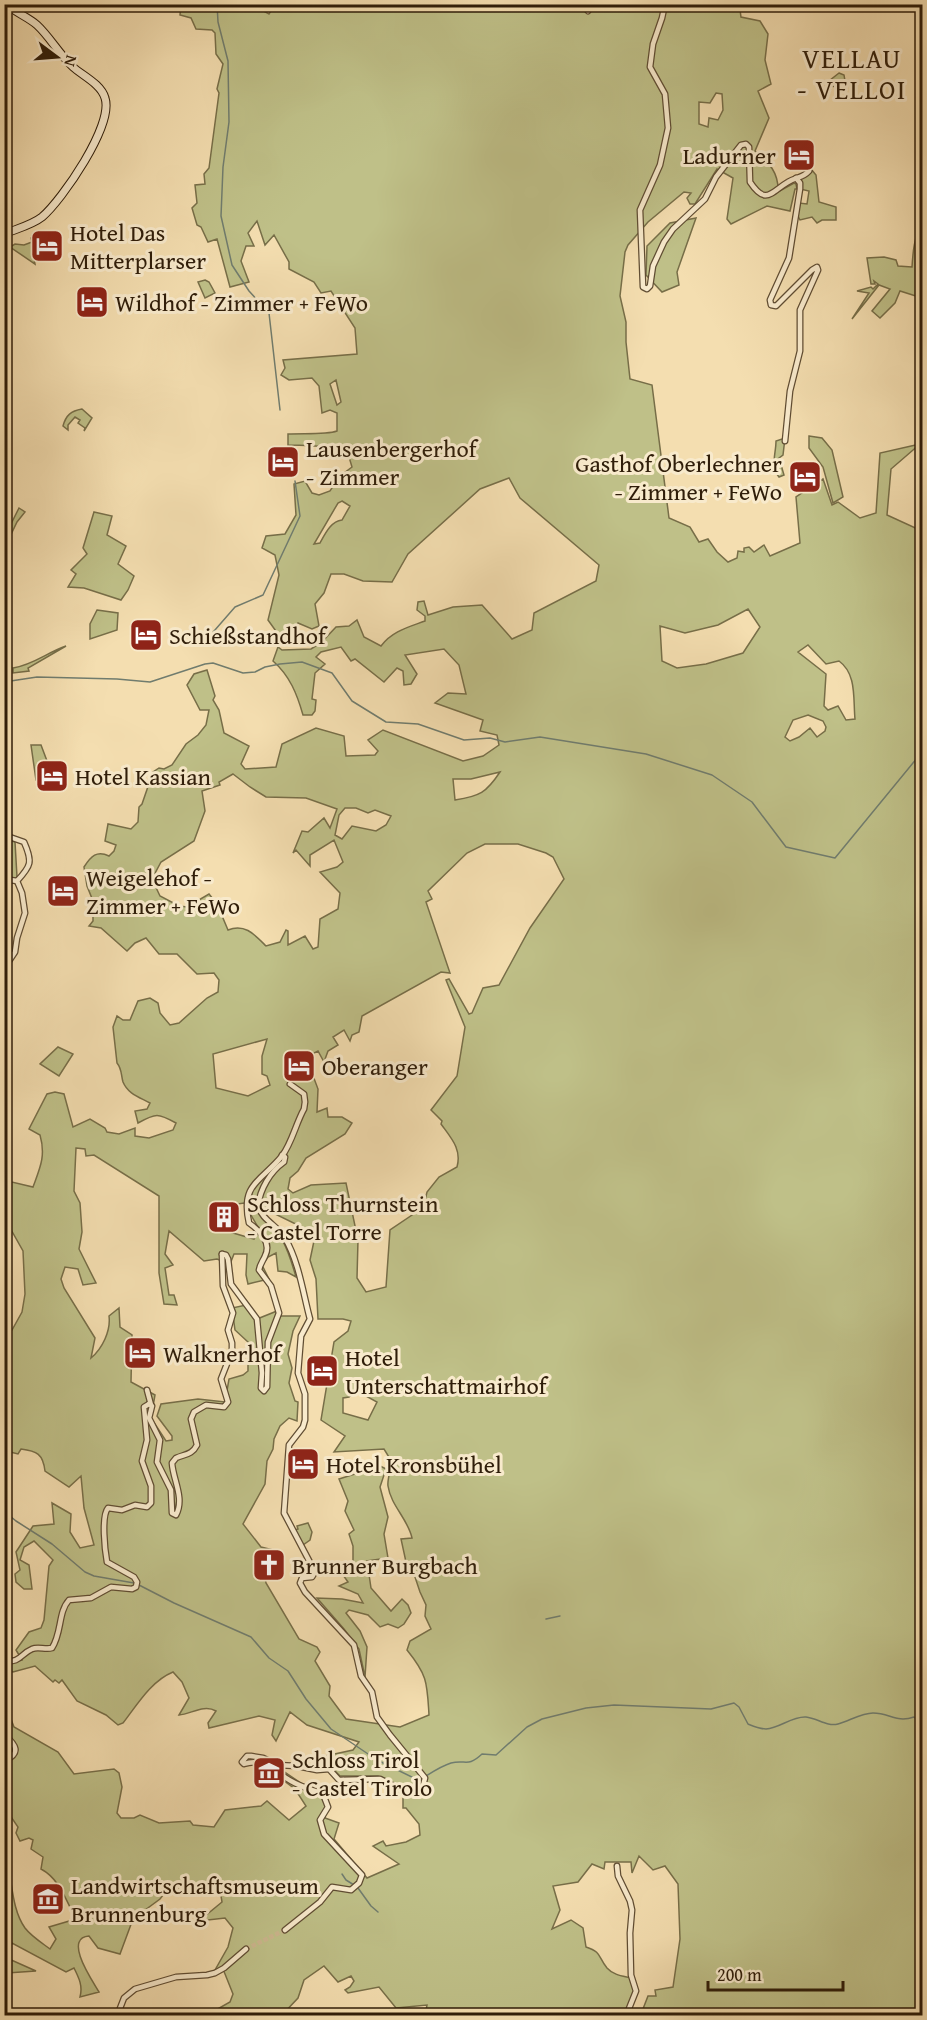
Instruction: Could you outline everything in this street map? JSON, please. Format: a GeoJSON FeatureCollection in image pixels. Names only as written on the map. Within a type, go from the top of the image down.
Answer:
{"type":"FeatureCollection","features":[{"type":"Feature","properties":{"kind":"main road"},"geometry":{"type":"LineString","coordinates":[[4,234],[36,221],[54,205],[93,146],[102,127],[106,108],[105,98],[95,85],[71,65],[38,27],[6,4]]}},
{"type":"Feature","properties":{"kind":"street"},"geometry":{"type":"LineString","coordinates":[[582,4],[588,11],[593,4]]}},
{"type":"Feature","properties":{"kind":"street"},"geometry":{"type":"LineString","coordinates":[[665,4],[653,44],[650,67],[667,98],[668,128],[660,165],[640,210],[643,287],[647,289],[650,286],[657,254],[672,229],[705,199],[716,177],[741,145],[746,144],[750,147],[750,182],[764,195],[771,195],[785,183],[802,177],[809,171]]}},
{"type":"Feature","properties":{"kind":"street"},"geometry":{"type":"LineString","coordinates":[[785,441],[790,391],[800,351],[801,310],[818,270],[817,267],[812,270],[776,306],[771,305],[770,300],[789,258],[800,189],[800,183],[795,178]]}},
{"type":"Feature","properties":{"kind":"street"},"geometry":{"type":"LineString","coordinates":[[4,835],[24,842],[29,853],[30,865],[17,881]]}},
{"type":"Feature","properties":{"kind":"street"},"geometry":{"type":"LineString","coordinates":[[4,879],[17,881]]}},
{"type":"Feature","properties":{"kind":"street"},"geometry":{"type":"LineString","coordinates":[[4,963],[9,961],[15,952],[16,938],[25,913],[25,903],[17,881]]}},
{"type":"Feature","properties":{"kind":"street"},"geometry":{"type":"LineString","coordinates":[[147,1390],[151,1405],[149,1418],[160,1440],[157,1462],[171,1490],[172,1513],[176,1515],[179,1509],[179,1498],[172,1463],[176,1458],[189,1455],[196,1448],[192,1416],[194,1412],[206,1405],[224,1407],[228,1402],[221,1379],[232,1351],[228,1330],[233,1313],[223,1286],[221,1259],[224,1254],[228,1259],[231,1284],[257,1319],[262,1373],[261,1388],[264,1391],[267,1387],[268,1342],[279,1313],[271,1286],[259,1270],[267,1252],[264,1240],[260,1230],[249,1223],[246,1206],[254,1182],[282,1155],[305,1106],[304,1094],[290,1084]]}},
{"type":"Feature","properties":{"kind":"street"},"geometry":{"type":"LineString","coordinates":[[282,1155],[285,1158],[284,1162],[276,1168],[264,1187],[258,1206],[260,1212],[283,1234],[289,1247],[310,1319],[301,1336],[298,1373],[305,1394],[305,1420],[303,1427],[289,1445],[284,1513],[310,1560],[313,1576],[302,1578],[300,1585],[354,1645],[361,1676],[372,1692],[377,1717],[403,1752],[424,1774],[425,1781],[423,1786],[417,1789],[396,1787],[380,1779],[339,1780],[329,1768],[317,1770],[277,1765],[263,1758],[247,1756],[242,1762],[244,1764],[257,1761],[276,1770],[292,1782],[323,1794],[328,1807],[320,1820],[324,1834],[360,1871],[362,1879],[351,1890],[332,1887],[320,1902],[285,1930]]}},
{"type":"Feature","properties":{"kind":"street"},"geometry":{"type":"LineString","coordinates":[[4,1661],[20,1659],[34,1648],[49,1650],[52,1648],[61,1625],[63,1608],[69,1600],[91,1598],[111,1587],[132,1589],[136,1584],[134,1577],[107,1562],[103,1522],[108,1508],[122,1510],[135,1504],[147,1507],[151,1503],[151,1486],[141,1461],[147,1440],[144,1407],[147,1404],[151,1405]]}},
{"type":"Feature","properties":{"kind":"street"},"geometry":{"type":"LineString","coordinates":[[4,1734],[14,1743],[16,1750],[13,1756],[4,1761]]}},
{"type":"Feature","properties":{"kind":"street"},"geometry":{"type":"LineString","coordinates":[[617,1866],[618,1876],[632,1910],[631,1975],[636,1991],[626,2016]]}},
{"type":"Feature","properties":{"kind":"street"},"geometry":{"type":"LineString","coordinates":[[117,2016],[124,1998],[135,1989],[176,1977],[207,1976],[224,1968],[246,1949]]}},
{"type":"Feature","properties":{"kind":"green space"},"geometry":{"type":"Polygon","coordinates":[[[275,4],[733,5],[740,10],[741,17],[760,21],[768,34],[765,60],[771,84],[758,91],[769,118],[755,151],[772,168],[777,179],[778,192],[796,184],[797,189],[795,189],[790,211],[767,206],[731,224],[727,219],[733,178],[717,169],[695,204],[690,204],[687,198],[691,193],[684,192],[648,222],[628,245],[625,252],[620,296],[626,322],[630,379],[652,385],[669,518],[690,527],[699,542],[708,539],[728,562],[737,558],[738,551],[744,552],[744,548],[749,547],[754,552],[764,545],[770,556],[800,543],[796,497],[823,479],[832,505],[838,502],[860,518],[876,513],[880,453],[920,444],[891,469],[887,515],[922,531],[922,2015],[634,2015],[641,2014],[648,1996],[656,1996],[655,1990],[673,1987],[680,1939],[678,1884],[665,1866],[653,1870],[639,1856],[632,1873],[631,1862],[605,1862],[604,1869],[592,1864],[578,1882],[553,1886],[560,1910],[552,1929],[571,1920],[583,1928],[586,1947],[597,1953],[609,1970],[631,1978],[635,1988],[625,2015],[425,2015],[427,2005],[396,2008],[379,1987],[348,1993],[345,1990],[354,1981],[351,1976],[338,1982],[324,1966],[304,1980],[298,1998],[282,2015],[207,2015],[230,2002],[233,1994],[223,1969],[215,1970],[228,1947],[233,1928],[225,1918],[199,1921],[222,1902],[221,1896],[170,1886],[160,1899],[133,1919],[120,1954],[98,1948],[89,1936],[82,1938],[79,1951],[86,1970],[99,1992],[80,1997],[81,1986],[74,1968],[66,1972],[12,1943],[9,1959],[36,1971],[7,1973],[5,1970],[4,1907],[7,1902],[4,1895],[4,1851],[14,1901],[20,1920],[30,1934],[50,1949],[56,1939],[49,1927],[76,1919],[58,1884],[41,1869],[43,1857],[31,1849],[33,1840],[29,1838],[20,1841],[16,1833],[18,1827],[5,1808],[4,1714],[9,1714],[14,1727],[58,1752],[74,1774],[114,1769],[119,1773],[122,1787],[117,1813],[121,1818],[134,1818],[140,1815],[159,1823],[190,1821],[193,1825],[214,1827],[225,1810],[261,1806],[267,1801],[289,1820],[306,1806],[295,1789],[268,1769],[283,1771],[323,1798],[326,1807],[325,1818],[339,1823],[334,1839],[367,1878],[399,1864],[373,1846],[383,1841],[386,1846],[406,1842],[420,1835],[419,1824],[406,1808],[403,1808],[403,1795],[394,1794],[391,1781],[378,1776],[340,1776],[329,1765],[325,1756],[353,1750],[359,1742],[307,1725],[290,1712],[276,1741],[272,1735],[275,1720],[259,1716],[209,1728],[208,1723],[216,1711],[202,1709],[179,1715],[189,1698],[182,1682],[173,1672],[151,1687],[123,1723],[118,1725],[106,1715],[77,1701],[62,1680],[59,1683],[55,1680],[53,1682],[35,1666],[13,1672],[5,1669],[5,1663],[22,1660],[16,1650],[29,1632],[41,1628],[44,1620],[49,1566],[53,1560],[34,1541],[24,1547],[20,1560],[29,1565],[32,1589],[24,1589],[16,1582],[15,1574],[20,1570],[16,1552],[33,1526],[54,1524],[52,1503],[71,1514],[70,1532],[80,1548],[94,1545],[84,1508],[81,1476],[69,1487],[45,1471],[41,1457],[35,1452],[21,1449],[18,1454],[10,1452],[7,1459],[5,1451],[5,1349],[8,1333],[22,1312],[25,1294],[23,1251],[9,1226],[6,1192],[12,1182],[33,1187],[41,1162],[42,1149],[40,1135],[29,1129],[47,1094],[55,1092],[64,1094],[73,1127],[90,1119],[105,1128],[107,1132],[119,1134],[135,1128],[135,1136],[149,1138],[173,1130],[176,1123],[161,1116],[149,1117],[138,1123],[135,1111],[147,1109],[150,1103],[131,1092],[123,1082],[117,1063],[113,1027],[117,1016],[123,1020],[130,1020],[138,1001],[150,998],[158,1003],[160,1013],[170,1025],[179,1023],[207,998],[218,992],[219,980],[214,973],[197,974],[177,954],[159,954],[146,938],[135,943],[127,951],[101,928],[89,926],[93,921],[93,901],[87,886],[84,867],[95,855],[109,856],[114,851],[116,845],[105,841],[108,824],[131,829],[138,822],[139,807],[153,772],[172,765],[186,744],[206,725],[209,710],[200,710],[187,685],[194,674],[207,670],[215,696],[213,700],[219,710],[224,733],[249,746],[241,764],[245,769],[276,767],[282,744],[316,728],[344,736],[346,756],[375,755],[378,751],[368,740],[383,730],[463,761],[483,756],[499,745],[497,735],[480,731],[483,720],[435,703],[448,693],[466,694],[459,665],[444,649],[405,655],[417,674],[411,684],[404,685],[403,671],[397,668],[384,682],[355,659],[351,661],[341,647],[321,652],[316,657],[325,664],[315,673],[312,699],[316,700],[315,711],[312,715],[303,715],[292,686],[273,661],[278,647],[282,650],[311,649],[321,643],[336,627],[349,626],[357,620],[364,637],[381,646],[396,633],[425,621],[425,616],[417,610],[418,602],[424,601],[428,615],[453,607],[482,605],[512,639],[532,630],[534,613],[596,581],[599,565],[520,498],[509,478],[480,489],[408,554],[392,582],[363,581],[344,574],[331,574],[324,593],[315,604],[319,626],[312,629],[298,623],[291,633],[278,634],[268,620],[279,575],[275,555],[262,548],[266,536],[285,534],[296,515],[294,484],[305,481],[312,493],[319,495],[330,491],[340,476],[352,467],[349,457],[351,447],[288,445],[288,434],[337,431],[337,413],[330,410],[322,413],[319,386],[312,378],[289,380],[281,375],[285,368],[283,360],[357,354],[355,328],[331,291],[321,293],[314,282],[289,269],[289,262],[274,235],[265,245],[257,221],[248,233],[254,246],[246,246],[241,261],[249,282],[230,287],[217,239],[208,242],[201,227],[197,225],[192,208],[197,203],[195,185],[205,184],[204,174],[209,168],[219,93],[217,89],[223,64],[216,54],[215,33],[212,30],[196,29],[191,18],[180,15],[181,5],[257,5],[256,7],[269,14],[275,4]],[[716,93],[710,103],[699,102],[699,124],[708,127],[709,118],[718,120],[723,110],[722,94],[716,93]],[[336,380],[330,384],[337,405],[341,402],[336,380]],[[342,501],[338,503],[314,544],[320,543],[332,525],[342,520],[350,506],[342,501]],[[748,609],[718,625],[685,633],[660,626],[662,661],[677,668],[706,664],[743,653],[760,627],[748,609]],[[808,645],[798,652],[826,674],[824,706],[828,710],[838,706],[846,720],[855,719],[853,687],[845,666],[839,661],[826,664],[808,645]],[[808,715],[793,720],[785,737],[790,741],[810,728],[817,737],[825,731],[826,727],[823,721],[808,715]],[[500,772],[471,779],[453,779],[455,800],[482,792],[491,785],[500,772]],[[233,774],[219,782],[220,785],[202,791],[205,811],[194,841],[161,862],[152,879],[160,896],[179,906],[187,907],[209,894],[217,904],[228,930],[245,929],[266,946],[280,942],[286,930],[288,931],[288,945],[305,936],[313,949],[318,947],[320,919],[338,909],[340,893],[320,872],[337,867],[343,862],[334,840],[310,855],[310,866],[296,850],[293,853],[302,831],[308,832],[324,818],[330,828],[337,809],[306,798],[266,797],[233,774]],[[345,808],[339,815],[335,835],[342,839],[352,826],[376,831],[386,825],[391,816],[375,810],[368,813],[356,808],[345,808]],[[485,844],[467,853],[428,891],[432,899],[426,902],[450,973],[441,972],[362,1016],[359,1032],[352,1035],[350,1041],[344,1030],[333,1037],[338,1045],[328,1051],[324,1062],[318,1051],[306,1057],[318,1089],[317,1112],[327,1108],[328,1117],[342,1117],[352,1123],[345,1134],[306,1158],[298,1171],[290,1178],[288,1189],[293,1193],[311,1185],[346,1183],[358,1240],[357,1278],[366,1292],[386,1287],[390,1230],[418,1211],[424,1205],[427,1192],[439,1177],[457,1167],[458,1155],[455,1144],[441,1124],[442,1121],[431,1110],[457,1076],[465,1027],[446,980],[449,979],[469,1014],[472,1013],[483,988],[499,985],[530,928],[564,879],[553,857],[546,853],[518,844],[485,844]],[[267,1039],[213,1054],[216,1088],[248,1096],[270,1085],[267,1076],[262,1074],[262,1056],[267,1039]],[[76,1148],[74,1191],[80,1203],[82,1232],[79,1249],[96,1283],[83,1285],[78,1269],[65,1267],[61,1279],[64,1288],[95,1338],[91,1358],[105,1339],[109,1328],[109,1316],[119,1308],[120,1327],[132,1335],[131,1382],[155,1395],[151,1418],[166,1441],[172,1440],[172,1436],[157,1416],[161,1404],[198,1399],[225,1402],[229,1379],[248,1371],[248,1342],[235,1330],[232,1308],[246,1305],[257,1319],[277,1311],[281,1316],[300,1316],[293,1331],[288,1354],[292,1368],[289,1383],[295,1401],[298,1402],[297,1421],[289,1418],[280,1426],[267,1461],[265,1484],[243,1524],[261,1547],[277,1551],[266,1570],[266,1583],[299,1639],[317,1647],[320,1652],[315,1661],[330,1686],[329,1696],[346,1719],[400,1727],[429,1715],[428,1695],[423,1674],[407,1650],[410,1641],[431,1629],[425,1616],[426,1605],[413,1571],[406,1562],[401,1539],[412,1538],[410,1531],[392,1500],[388,1486],[392,1462],[384,1449],[334,1452],[345,1436],[321,1420],[334,1342],[348,1331],[351,1321],[318,1319],[316,1279],[310,1260],[314,1241],[310,1231],[259,1206],[257,1211],[273,1227],[282,1241],[296,1277],[287,1272],[278,1271],[276,1253],[268,1257],[262,1265],[269,1279],[248,1284],[247,1254],[234,1254],[230,1264],[217,1259],[204,1261],[169,1231],[165,1254],[173,1265],[165,1268],[169,1295],[174,1295],[177,1305],[164,1304],[159,1273],[159,1196],[94,1155],[86,1156],[85,1149],[76,1148]],[[244,1203],[211,1208],[212,1227],[254,1239],[259,1229],[244,1203]],[[357,1391],[343,1398],[343,1413],[368,1420],[377,1402],[357,1391]]]}},
{"type":"Feature","properties":{"kind":"green space"},"geometry":{"type":"Polygon","coordinates":[[[839,73],[844,75],[845,81],[839,88],[832,86],[829,93],[826,92],[829,81],[839,73]]]}},
{"type":"Feature","properties":{"kind":"green space"},"geometry":{"type":"Polygon","coordinates":[[[811,169],[816,175],[819,202],[836,207],[836,220],[822,220],[817,223],[812,217],[800,220],[796,212],[799,203],[807,204],[809,191],[800,189],[800,186],[804,175],[811,169]]]}},
{"type":"Feature","properties":{"kind":"green space"},"geometry":{"type":"Polygon","coordinates":[[[696,218],[677,272],[679,285],[662,292],[646,275],[647,246],[670,223],[696,218]]]}},
{"type":"Feature","properties":{"kind":"green space"},"geometry":{"type":"Polygon","coordinates":[[[922,223],[922,298],[900,291],[895,303],[880,318],[872,311],[890,289],[879,285],[852,319],[869,293],[857,291],[871,287],[873,289],[878,284],[874,281],[875,284],[871,284],[867,258],[884,257],[896,260],[898,266],[912,267],[913,250],[922,223]]]}},
{"type":"Feature","properties":{"kind":"green space"},"geometry":{"type":"Polygon","coordinates":[[[34,237],[35,264],[10,247],[15,244],[24,245],[32,242],[31,238],[34,237]]]}},
{"type":"Feature","properties":{"kind":"green space"},"geometry":{"type":"Polygon","coordinates":[[[205,280],[209,282],[215,293],[205,298],[198,282],[205,280]]]}},
{"type":"Feature","properties":{"kind":"green space"},"geometry":{"type":"Polygon","coordinates":[[[82,409],[92,418],[84,431],[85,428],[78,423],[80,420],[75,417],[68,425],[68,430],[63,426],[70,414],[82,409]]]}},
{"type":"Feature","properties":{"kind":"green space"},"geometry":{"type":"Polygon","coordinates":[[[809,436],[822,438],[832,450],[843,497],[833,503],[823,467],[809,448],[809,436]]]}},
{"type":"Feature","properties":{"kind":"green space"},"geometry":{"type":"Polygon","coordinates":[[[785,438],[783,455],[779,458],[784,475],[779,477],[774,464],[776,441],[785,438]]]}},
{"type":"Feature","properties":{"kind":"green space"},"geometry":{"type":"Polygon","coordinates":[[[19,508],[25,512],[17,522],[5,547],[5,536],[19,508]]]}},
{"type":"Feature","properties":{"kind":"green space"},"geometry":{"type":"Polygon","coordinates":[[[94,512],[112,516],[107,535],[126,546],[118,564],[134,576],[121,600],[84,588],[68,587],[76,574],[71,570],[87,554],[83,548],[94,512]]]}},
{"type":"Feature","properties":{"kind":"green space"},"geometry":{"type":"Polygon","coordinates":[[[97,610],[118,613],[117,630],[90,639],[90,624],[97,610]]]}},
{"type":"Feature","properties":{"kind":"green space"},"geometry":{"type":"Polygon","coordinates":[[[66,646],[28,668],[29,671],[13,673],[13,668],[66,646]]]}},
{"type":"Feature","properties":{"kind":"green space"},"geometry":{"type":"Polygon","coordinates":[[[31,745],[41,745],[47,761],[47,780],[36,780],[31,745]]]}},
{"type":"Feature","properties":{"kind":"green space"},"geometry":{"type":"Polygon","coordinates":[[[4,838],[15,842],[17,877],[15,879],[5,875],[4,838]]]}},
{"type":"Feature","properties":{"kind":"green space"},"geometry":{"type":"Polygon","coordinates":[[[58,1047],[73,1054],[59,1076],[40,1064],[58,1047]]]}},
{"type":"Feature","properties":{"kind":"green space"},"geometry":{"type":"Polygon","coordinates":[[[380,1466],[386,1469],[380,1487],[388,1517],[384,1534],[388,1558],[367,1561],[371,1588],[391,1611],[402,1599],[408,1605],[411,1613],[404,1624],[398,1628],[388,1624],[380,1627],[368,1615],[349,1610],[346,1613],[360,1631],[367,1647],[365,1677],[359,1649],[317,1598],[363,1603],[358,1594],[339,1586],[348,1582],[343,1575],[353,1568],[353,1546],[349,1534],[354,1530],[345,1511],[348,1501],[339,1479],[380,1466]]]}},
{"type":"Feature","properties":{"kind":"green space"},"geometry":{"type":"Polygon","coordinates":[[[308,1523],[312,1532],[310,1540],[303,1545],[295,1530],[298,1529],[297,1526],[308,1523]]]}},
{"type":"Feature","properties":{"kind":"waterway"},"geometry":{"type":"LineString","coordinates":[[217,4],[218,22],[228,61],[229,122],[223,167],[221,216],[232,265],[249,291],[269,313],[280,410]]}},
{"type":"Feature","properties":{"kind":"waterway"},"geometry":{"type":"LineString","coordinates":[[201,646],[235,607],[263,595],[300,516],[295,481]]}},
{"type":"Feature","properties":{"kind":"waterway"},"geometry":{"type":"LineString","coordinates":[[4,682],[37,677],[150,682],[205,664],[213,663],[243,673],[255,672],[280,664],[302,662],[332,673],[352,701],[386,722],[418,724],[464,740],[490,738],[505,742],[540,737],[646,754],[712,775],[752,802],[786,847],[835,858],[922,752]]}},
{"type":"Feature","properties":{"kind":"waterway"},"geometry":{"type":"LineString","coordinates":[[4,1511],[52,1544],[85,1572],[94,1576],[134,1583]]}},
{"type":"Feature","properties":{"kind":"waterway"},"geometry":{"type":"LineString","coordinates":[[139,1585],[251,1637],[269,1658],[288,1671],[306,1699],[331,1729],[377,1760],[420,1781],[451,1763],[470,1762],[482,1754],[496,1755],[527,1727],[542,1719],[586,1708],[614,1705],[711,1709],[734,1703],[739,1707],[748,1724],[766,1729],[801,1717],[834,1725],[873,1713],[902,1719],[914,1717],[922,1724]]}},
{"type":"Feature","properties":{"kind":"waterway"},"geometry":{"type":"LineString","coordinates":[[546,1619],[560,1616]]}},
{"type":"Feature","properties":{"kind":"waterway"},"geometry":{"type":"LineString","coordinates":[[342,1874],[354,1885]]}},
{"type":"Feature","properties":{"kind":"waterway"},"geometry":{"type":"LineString","coordinates":[[358,1888],[378,1912]]}},
{"type":"Feature","properties":{"kind":"tunnel"},"geometry":{"type":"LineString","coordinates":[[246,1949],[285,1930]]}},
{"type":"Feature","properties":{"kind":"place","name":"Ladurner"},"geometry":{"type":"Point","coordinates":[799,155]}},
{"type":"Feature","properties":{"kind":"place","name":"Hotel Das Mitterplarser"},"geometry":{"type":"Point","coordinates":[47,246]}},
{"type":"Feature","properties":{"kind":"place","name":"Wildhof - Zimmer + FeWo"},"geometry":{"type":"Point","coordinates":[92,302]}},
{"type":"Feature","properties":{"kind":"place","name":"Lausenbergerhof - Zimmer"},"geometry":{"type":"Point","coordinates":[283,462]}},
{"type":"Feature","properties":{"kind":"place","name":"Gasthof Oberlechner - Zimmer + FeWo"},"geometry":{"type":"Point","coordinates":[805,477]}},
{"type":"Feature","properties":{"kind":"place","name":"Schießstandhof"},"geometry":{"type":"Point","coordinates":[146,635]}},
{"type":"Feature","properties":{"kind":"place","name":"Hotel Kassian"},"geometry":{"type":"Point","coordinates":[52,776]}},
{"type":"Feature","properties":{"kind":"place","name":"Weigelehof - Zimmer + FeWo"},"geometry":{"type":"Point","coordinates":[63,891]}},
{"type":"Feature","properties":{"kind":"place","name":"Oberanger"},"geometry":{"type":"Point","coordinates":[299,1066]}},
{"type":"Feature","properties":{"kind":"place","name":"Schloss Thurnstein - Castel Torre"},"geometry":{"type":"Point","coordinates":[224,1217]}},
{"type":"Feature","properties":{"kind":"place","name":"Walknerhof"},"geometry":{"type":"Point","coordinates":[140,1353]}},
{"type":"Feature","properties":{"kind":"place","name":"Hotel Unterschattmairhof"},"geometry":{"type":"Point","coordinates":[322,1371]}},
{"type":"Feature","properties":{"kind":"place","name":"Hotel Kronsbühel"},"geometry":{"type":"Point","coordinates":[303,1464]}},
{"type":"Feature","properties":{"kind":"place","name":"Brunner Burgbach"},"geometry":{"type":"Point","coordinates":[269,1565]}},
{"type":"Feature","properties":{"kind":"place","name":"Schloss Tirol - Castel Tirolo"},"geometry":{"type":"Point","coordinates":[269,1773]}},
{"type":"Feature","properties":{"kind":"place","name":"Landwirtschaftsmuseum Brunnenburg"},"geometry":{"type":"Point","coordinates":[48,1899]}},
{"type":"Feature","properties":{"kind":"district","name":"VELLAU - VELLOI"},"geometry":{"type":"Point","coordinates":[852,74]}}]}
